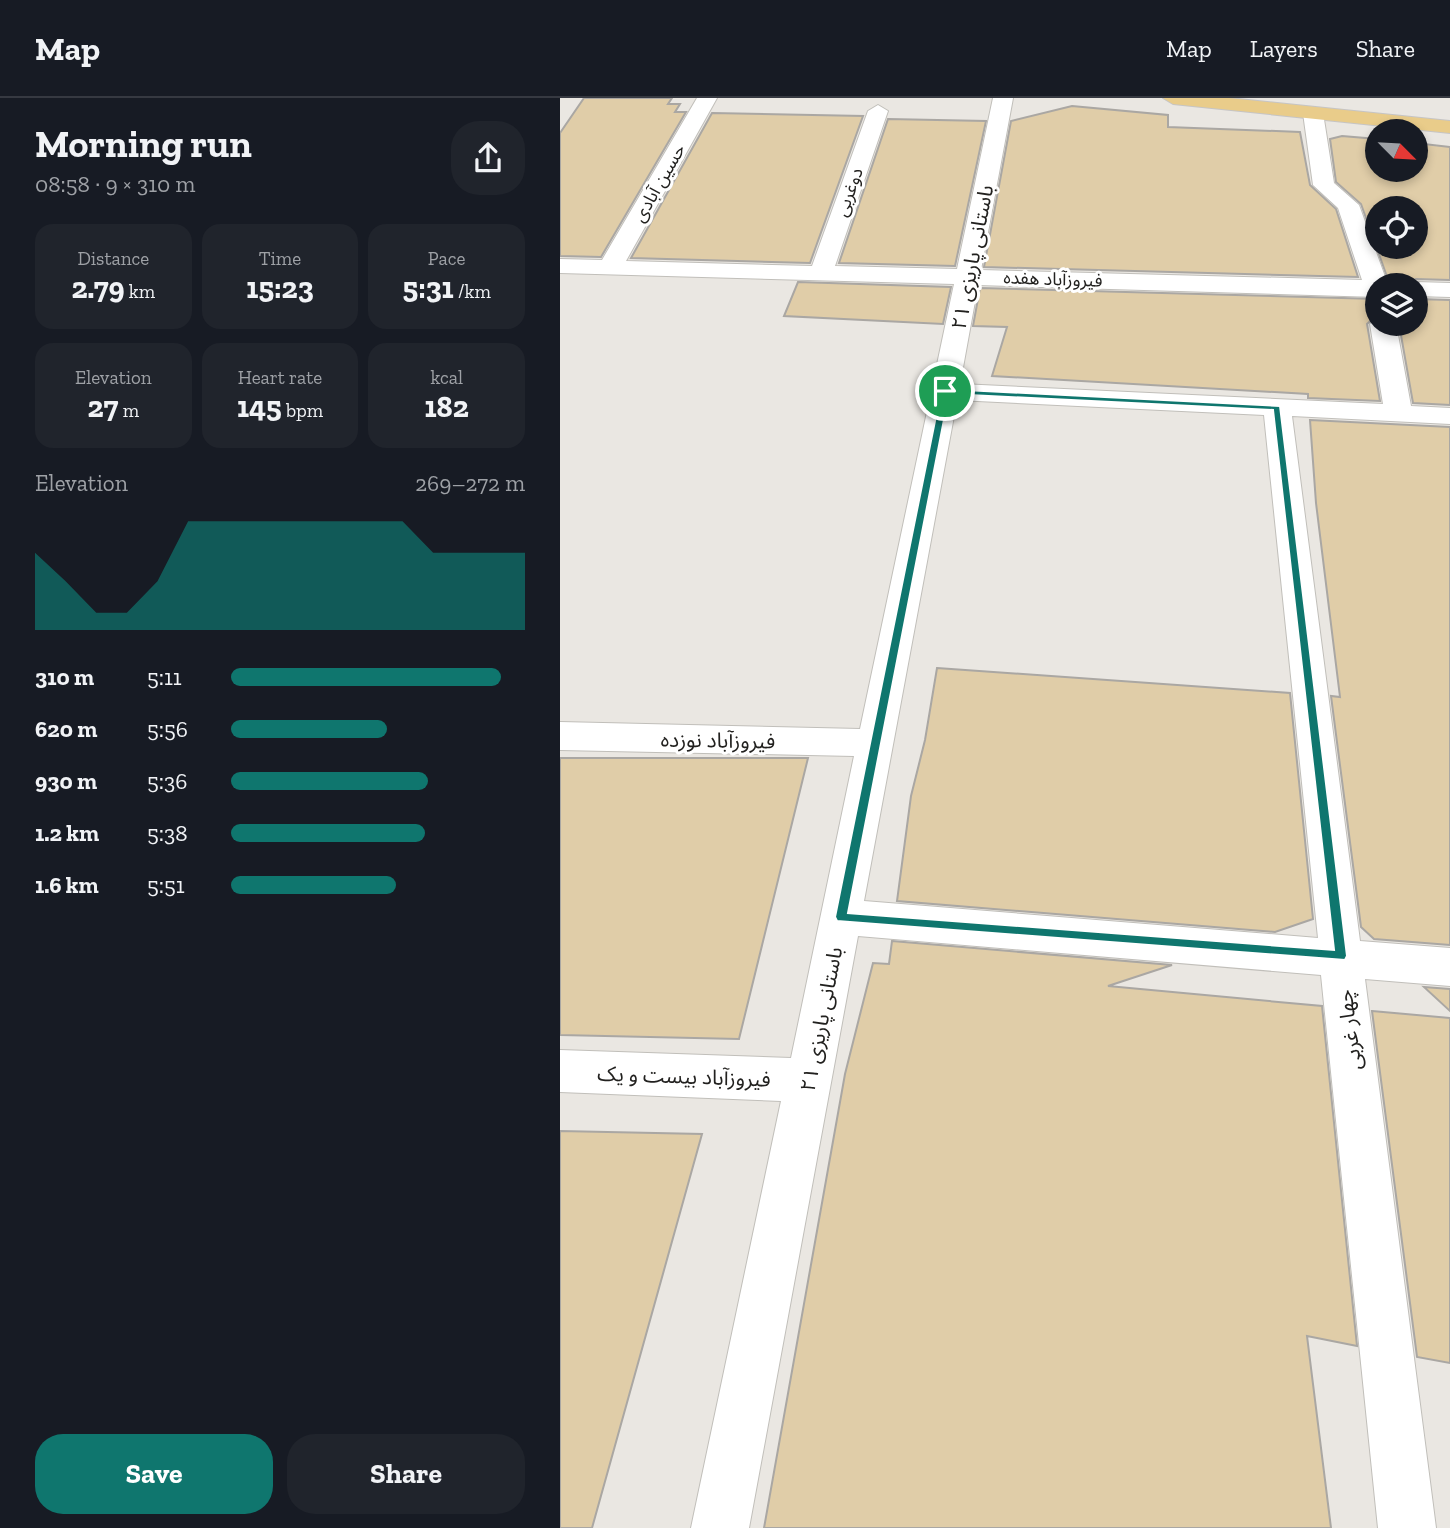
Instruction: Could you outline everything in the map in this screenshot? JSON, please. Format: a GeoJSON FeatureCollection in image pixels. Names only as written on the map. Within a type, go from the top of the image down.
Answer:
{"type":"FeatureCollection","features":[{"type":"Feature","properties":{"kind":"main road"},"geometry":{"type":"LineString","coordinates":[[1174,98],[1450,127]]}},
{"type":"Feature","properties":{"kind":"street","name":"حسین آبادی"},"geometry":{"type":"LineString","coordinates":[[610,267],[708,98]]}},
{"type":"Feature","properties":{"kind":"street","name":"باستانی پاریزی ۲۱"},"geometry":{"type":"LineString","coordinates":[[720,1528],[1003,98]]}},
{"type":"Feature","properties":{"kind":"street","name":"دوغربی"},"geometry":{"type":"LineString","coordinates":[[821,273],[878,111]]}},
{"type":"Feature","properties":{"kind":"street"},"geometry":{"type":"LineString","coordinates":[[1313,113],[1324,185],[1348,205],[1371,273]]}},
{"type":"Feature","properties":{"kind":"street","name":"فیروزآباد هفده"},"geometry":{"type":"LineString","coordinates":[[560,266],[1365,289]]}},
{"type":"Feature","properties":{"kind":"street"},"geometry":{"type":"LineString","coordinates":[[1428,289],[1450,290]]}},
{"type":"Feature","properties":{"kind":"street"},"geometry":{"type":"LineString","coordinates":[[1385,336],[1398,413]]}},
{"type":"Feature","properties":{"kind":"street"},"geometry":{"type":"LineString","coordinates":[[945,391],[1450,416]]}},
{"type":"Feature","properties":{"kind":"street","name":"چهار غربی"},"geometry":{"type":"LineString","coordinates":[[1277,407],[1407,1528]]}},
{"type":"Feature","properties":{"kind":"street","name":"فیروزآباد نوزده"},"geometry":{"type":"LineString","coordinates":[[560,736],[875,743]]}},
{"type":"Feature","properties":{"kind":"street"},"geometry":{"type":"LineString","coordinates":[[841,917],[1450,967]]}},
{"type":"Feature","properties":{"kind":"street","name":"فیروزآباد بیست و یک"},"geometry":{"type":"LineString","coordinates":[[560,1072],[809,1080]]}},
{"type":"Feature","properties":{"kind":"building"},"geometry":{"type":"Polygon","coordinates":[[[584,98],[672,98],[668,104],[680,104],[675,112],[686,112],[601,257],[560,256],[560,133],[584,98]]]}},
{"type":"Feature","properties":{"kind":"building"},"geometry":{"type":"Polygon","coordinates":[[[1072,106],[1168,115],[1168,127],[1300,132],[1310,185],[1336,209],[1358,277],[984,267],[1011,121],[1072,106]]]}},
{"type":"Feature","properties":{"kind":"building"},"geometry":{"type":"Polygon","coordinates":[[[712,113],[863,116],[810,263],[631,258],[712,113]]]}},
{"type":"Feature","properties":{"kind":"building"},"geometry":{"type":"Polygon","coordinates":[[[888,119],[986,121],[955,266],[839,263],[888,119]]]}},
{"type":"Feature","properties":{"kind":"building"},"geometry":{"type":"Polygon","coordinates":[[[1342,136],[1365,138],[1365,182],[1428,182],[1428,144],[1450,147],[1450,280],[1428,279],[1428,273],[1386,273],[1381,259],[1428,259],[1428,196],[1365,196],[1365,215],[1361,204],[1336,182],[1330,139],[1342,136]]]}},
{"type":"Feature","properties":{"kind":"building"},"geometry":{"type":"Polygon","coordinates":[[[798,282],[951,287],[943,324],[784,316],[798,282]]]}},
{"type":"Feature","properties":{"kind":"building"},"geometry":{"type":"Polygon","coordinates":[[[980,288],[1365,299],[1365,336],[1369,336],[1380,401],[1308,398],[1308,394],[992,376],[1007,327],[973,326],[980,288]]]}},
{"type":"Feature","properties":{"kind":"building"},"geometry":{"type":"Polygon","coordinates":[[[1428,299],[1450,300],[1450,405],[1413,403],[1401,336],[1428,336],[1428,299]]]}},
{"type":"Feature","properties":{"kind":"building"},"geometry":{"type":"Polygon","coordinates":[[[1310,420],[1450,427],[1450,945],[1374,939],[1361,927],[1331,696],[1340,697],[1316,503],[1310,420]]]}},
{"type":"Feature","properties":{"kind":"building"},"geometry":{"type":"Polygon","coordinates":[[[937,668],[1290,693],[1313,919],[1275,932],[897,901],[911,796],[925,740],[937,668]]]}},
{"type":"Feature","properties":{"kind":"building"},"geometry":{"type":"Polygon","coordinates":[[[560,758],[808,758],[739,1039],[560,1035],[560,758]]]}},
{"type":"Feature","properties":{"kind":"building"},"geometry":{"type":"Polygon","coordinates":[[[892,941],[1172,965],[1108,986],[1322,1006],[1357,1346],[1307,1336],[1331,1528],[764,1528],[845,1074],[873,963],[889,964],[892,941]]]}},
{"type":"Feature","properties":{"kind":"building"},"geometry":{"type":"Polygon","coordinates":[[[1424,987],[1450,989],[1450,1011],[1424,987]]]}},
{"type":"Feature","properties":{"kind":"building"},"geometry":{"type":"Polygon","coordinates":[[[1372,1011],[1450,1018],[1450,1363],[1417,1357],[1372,1011]]]}},
{"type":"Feature","properties":{"kind":"building"},"geometry":{"type":"Polygon","coordinates":[[[560,1131],[702,1134],[592,1528],[560,1528],[560,1131]]]}},
{"type":"Feature","properties":{"kind":"route"},"geometry":{"type":"LineString","coordinates":[[945,391],[1277,407],[1341,956],[841,917],[945,391]]}}]}
